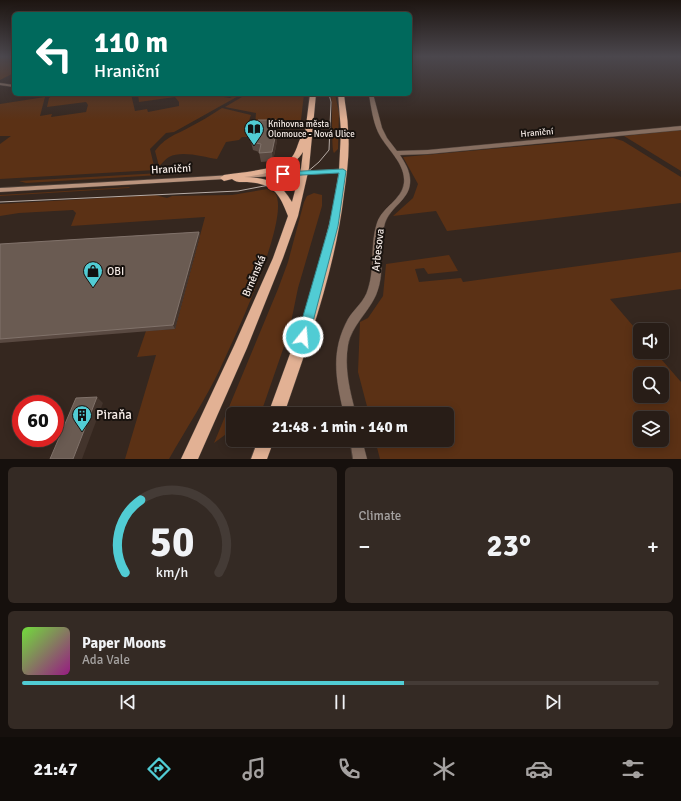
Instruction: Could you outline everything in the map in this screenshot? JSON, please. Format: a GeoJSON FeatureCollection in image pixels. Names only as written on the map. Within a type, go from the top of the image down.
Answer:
{"type":"FeatureCollection","features":[{"type":"Feature","properties":{"kind":"main road","name":"Brněnská"},"geometry":{"type":"LineString","coordinates":[[189,459],[240,348],[278,258],[293,216],[304,173],[313,96]]}},
{"type":"Feature","properties":{"kind":"main road"},"geometry":{"type":"LineString","coordinates":[[278,407],[299,349],[334,226],[343,171],[345,138],[341,96]]}},
{"type":"Feature","properties":{"kind":"main road"},"geometry":{"type":"LineString","coordinates":[[224,178],[269,168],[294,160],[299,153],[311,122]]}},
{"type":"Feature","properties":{"kind":"main road"},"geometry":{"type":"LineString","coordinates":[[224,178],[259,181],[275,185],[283,192],[293,216]]}},
{"type":"Feature","properties":{"kind":"main road"},"geometry":{"type":"LineString","coordinates":[[259,459],[263,447]]}},
{"type":"Feature","properties":{"kind":"street"},"geometry":{"type":"LineString","coordinates":[[0,84],[12,86]]}},
{"type":"Feature","properties":{"kind":"street"},"geometry":{"type":"LineString","coordinates":[[0,87],[6,84]]}},
{"type":"Feature","properties":{"kind":"street","name":"Arbesova"},"geometry":{"type":"LineString","coordinates":[[349,407],[341,371],[342,348],[349,326],[366,304],[374,289],[381,223],[406,188],[407,178],[395,153],[381,131],[372,96]]}},
{"type":"Feature","properties":{"kind":"street","name":"Hraniční"},"geometry":{"type":"LineString","coordinates":[[395,153],[428,152],[681,128]]}},
{"type":"Feature","properties":{"kind":"street","name":"Hraniční"},"geometry":{"type":"LineString","coordinates":[[0,190],[343,171]]}},
{"type":"Feature","properties":{"kind":"street"},"geometry":{"type":"LineString","coordinates":[[357,447],[360,459]]}},
{"type":"Feature","properties":{"kind":"shaded area"},"geometry":{"type":"Polygon","coordinates":[[[52,96],[131,96],[135,111],[147,109],[148,112],[179,106],[179,102],[175,97],[139,102],[138,96],[217,96],[230,98],[238,96],[174,132],[166,133],[150,149],[155,170],[0,179],[0,144],[11,136],[0,136],[0,104],[45,97],[40,116],[52,114],[51,117],[86,112],[88,105],[86,102],[47,107],[49,98],[52,96]]]}},
{"type":"Feature","properties":{"kind":"shaded area"},"geometry":{"type":"Polygon","coordinates":[[[244,96],[304,96],[301,120],[265,121],[255,125],[256,113],[225,107],[244,96]]]}},
{"type":"Feature","properties":{"kind":"shaded area"},"geometry":{"type":"Polygon","coordinates":[[[331,96],[335,96],[339,113],[338,149],[334,153],[333,150],[331,96]]]}},
{"type":"Feature","properties":{"kind":"shaded area"},"geometry":{"type":"Polygon","coordinates":[[[222,108],[251,115],[246,129],[251,130],[248,137],[242,137],[239,140],[226,142],[217,159],[180,154],[169,157],[159,166],[155,151],[163,143],[170,137],[222,108]]]}},
{"type":"Feature","properties":{"kind":"shaded area"},"geometry":{"type":"Polygon","coordinates":[[[681,130],[681,171],[624,136],[681,130]]]}},
{"type":"Feature","properties":{"kind":"shaded area"},"geometry":{"type":"Polygon","coordinates":[[[613,138],[623,141],[681,177],[681,203],[447,231],[436,211],[393,216],[413,198],[418,184],[403,157],[613,138]]]}},
{"type":"Feature","properties":{"kind":"shaded area"},"geometry":{"type":"Polygon","coordinates":[[[161,173],[160,175],[26,183],[19,181],[161,173]]]}},
{"type":"Feature","properties":{"kind":"shaded area"},"geometry":{"type":"Polygon","coordinates":[[[130,187],[129,188],[0,196],[0,195],[130,187]]]}},
{"type":"Feature","properties":{"kind":"shaded area"},"geometry":{"type":"Polygon","coordinates":[[[267,189],[275,193],[278,206],[275,226],[259,279],[248,307],[214,381],[169,459],[125,459],[156,355],[137,357],[146,331],[175,329],[205,217],[71,226],[76,213],[73,210],[19,213],[0,216],[0,204],[155,195],[167,198],[172,196],[232,195],[267,189]]]}},
{"type":"Feature","properties":{"kind":"shaded area"},"geometry":{"type":"Polygon","coordinates":[[[314,193],[322,195],[322,206],[298,288],[289,332],[263,407],[229,407],[288,262],[304,202],[307,196],[314,193]]]}},
{"type":"Feature","properties":{"kind":"shaded area"},"geometry":{"type":"Polygon","coordinates":[[[681,252],[681,289],[610,299],[633,326],[633,359],[661,359],[668,367],[633,367],[633,403],[669,403],[669,368],[681,382],[681,459],[380,459],[377,447],[454,447],[454,407],[367,407],[358,372],[360,322],[368,318],[383,296],[386,264],[449,255],[458,271],[428,274],[424,268],[415,269],[419,282],[461,278],[463,282],[681,252]]]}},
{"type":"Feature","properties":{"kind":"shaded area"},"geometry":{"type":"Polygon","coordinates":[[[226,414],[226,434],[214,443],[226,414]]]}},
{"type":"Feature","properties":{"kind":"building"},"geometry":{"type":"Polygon","coordinates":[[[258,120],[276,120],[274,133],[276,133],[272,152],[259,153],[261,144],[251,142],[258,120]]]}},
{"type":"Feature","properties":{"kind":"building","name":"OBI"},"geometry":{"type":"Polygon","coordinates":[[[199,232],[173,325],[0,339],[0,244],[199,232]]]}},
{"type":"Feature","properties":{"kind":"building"},"geometry":{"type":"Polygon","coordinates":[[[97,397],[73,459],[50,459],[55,447],[64,447],[64,426],[76,398],[97,397]]]}},
{"type":"Feature","properties":{"kind":"tram line"},"geometry":{"type":"LineString","coordinates":[[0,202],[238,191],[285,182],[306,173],[319,162],[329,150],[331,102],[330,96]]}},
{"type":"Feature","properties":{"kind":"place","name":"Knihovna města Olomouce - Nová Ulice"},"geometry":{"type":"Point","coordinates":[254,146]}},
{"type":"Feature","properties":{"kind":"place","name":"OBI"},"geometry":{"type":"Point","coordinates":[93,288]}},
{"type":"Feature","properties":{"kind":"place","name":"Piraňa"},"geometry":{"type":"Point","coordinates":[82,432]}},
{"type":"Feature","properties":{"kind":"route"},"geometry":{"type":"LineString","coordinates":[[283,174],[343,171],[334,226],[319,285],[303,337]]}}]}
